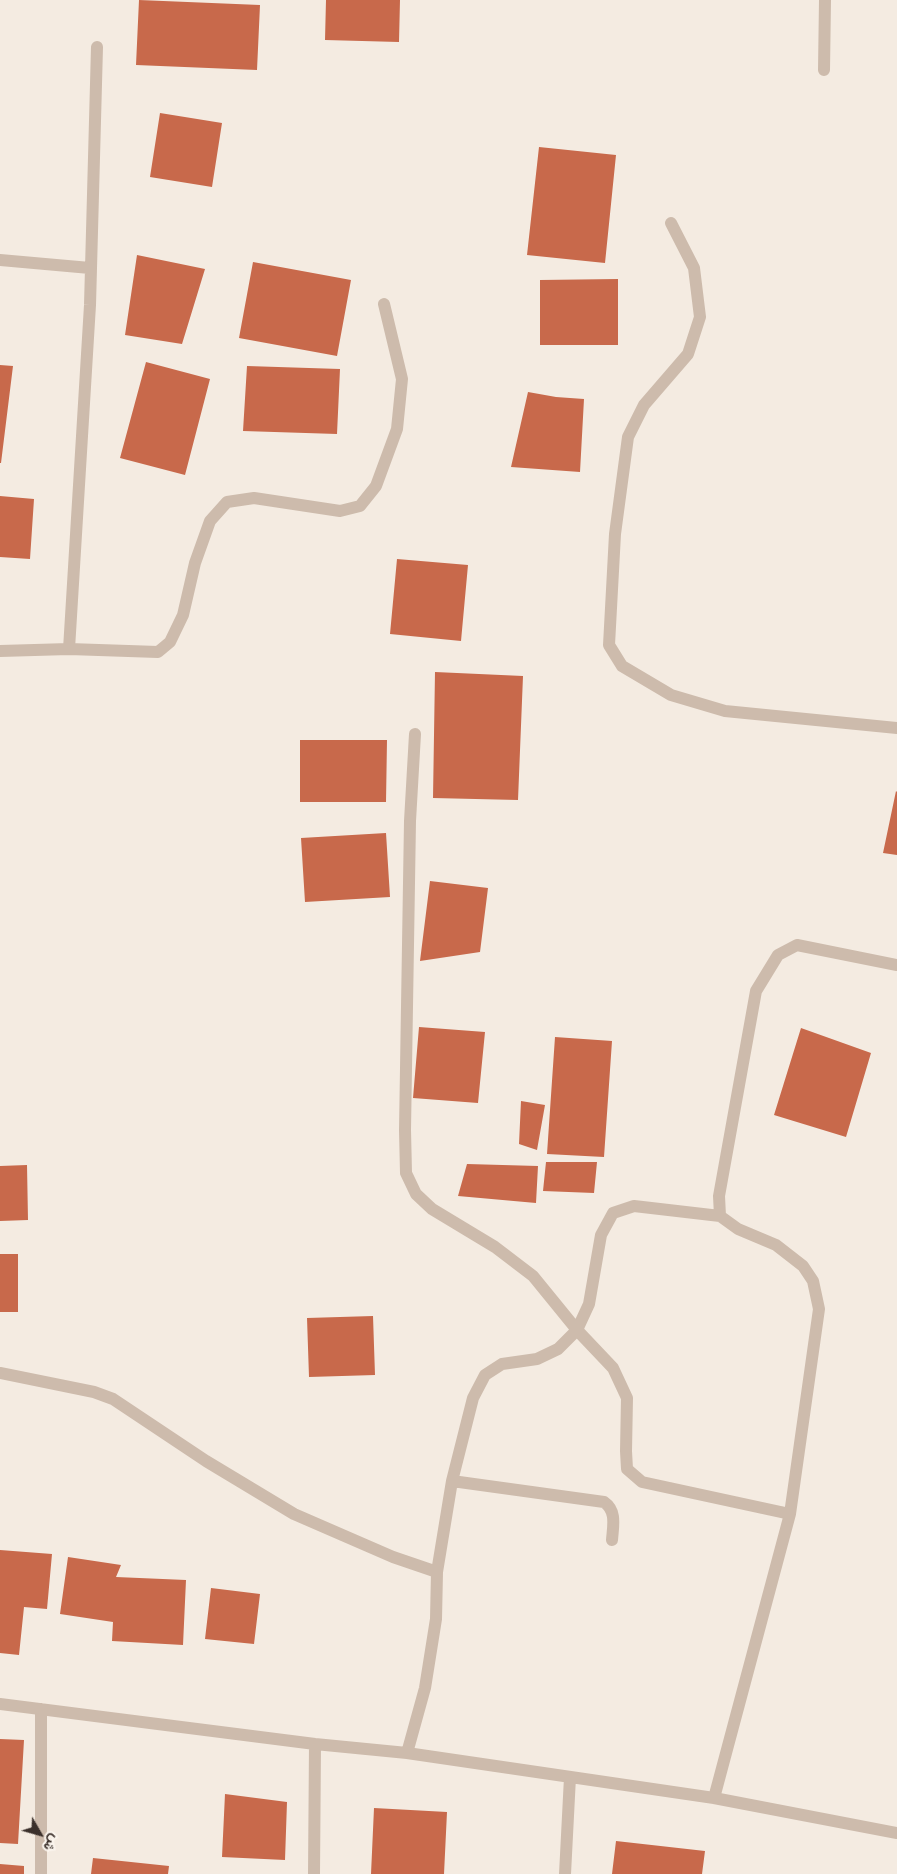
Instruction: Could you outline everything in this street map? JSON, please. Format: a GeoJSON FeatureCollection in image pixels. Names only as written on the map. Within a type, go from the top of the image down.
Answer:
{"type":"FeatureCollection","features":[{"type":"Feature","properties":{"kind":"street"},"geometry":{"type":"LineString","coordinates":[[824,70],[826,0]]}},
{"type":"Feature","properties":{"kind":"street"},"geometry":{"type":"LineString","coordinates":[[69,650],[89,325],[97,47]]}},
{"type":"Feature","properties":{"kind":"street"},"geometry":{"type":"LineString","coordinates":[[671,223],[694,268],[700,317],[688,354],[644,405],[628,437],[615,534],[609,645],[622,666],[671,695],[725,711],[897,728]]}},
{"type":"Feature","properties":{"kind":"street"},"geometry":{"type":"LineString","coordinates":[[0,260],[90,268]]}},
{"type":"Feature","properties":{"kind":"street"},"geometry":{"type":"LineString","coordinates":[[0,651],[158,652],[170,642],[183,615],[195,563],[210,521],[227,502],[254,498],[340,511],[360,506],[376,486],[397,429],[402,379],[384,304]]}},
{"type":"Feature","properties":{"kind":"street"},"geometry":{"type":"LineString","coordinates":[[415,734],[410,831],[405,1130],[406,1173],[416,1194],[432,1209],[496,1248],[533,1276],[577,1330],[612,1368],[627,1398],[627,1469],[642,1482],[790,1514]]}},
{"type":"Feature","properties":{"kind":"street"},"geometry":{"type":"LineString","coordinates":[[720,1216],[719,1196],[756,991],[778,955],[797,945],[897,965]]}},
{"type":"Feature","properties":{"kind":"street"},"geometry":{"type":"LineString","coordinates":[[407,1753],[425,1688],[436,1619],[437,1572],[452,1482],[473,1398],[485,1375],[502,1364],[538,1359],[558,1349],[577,1330],[589,1304],[601,1235],[613,1213],[634,1206],[720,1216],[738,1229],[776,1245],[802,1266],[813,1281],[819,1309],[790,1514],[714,1798]]}},
{"type":"Feature","properties":{"kind":"street"},"geometry":{"type":"LineString","coordinates":[[0,1373],[94,1392],[113,1399],[206,1461],[294,1514],[393,1557],[437,1572]]}},
{"type":"Feature","properties":{"kind":"street"},"geometry":{"type":"LineString","coordinates":[[452,1482],[604,1502],[610,1506],[613,1512],[612,1540]]}},
{"type":"Feature","properties":{"kind":"street"},"geometry":{"type":"LineString","coordinates":[[0,1704],[316,1744],[407,1753],[714,1798],[896,1832]]}},
{"type":"Feature","properties":{"kind":"street"},"geometry":{"type":"LineString","coordinates":[[41,1709],[41,1874]]}},
{"type":"Feature","properties":{"kind":"street"},"geometry":{"type":"LineString","coordinates":[[314,1874],[316,1744]]}},
{"type":"Feature","properties":{"kind":"street"},"geometry":{"type":"LineString","coordinates":[[565,1874],[570,1777]]}},
{"type":"Feature","properties":{"kind":"building"},"geometry":{"type":"Polygon","coordinates":[[[139,0],[260,5],[257,70],[136,65],[139,0]]]}},
{"type":"Feature","properties":{"kind":"building"},"geometry":{"type":"Polygon","coordinates":[[[326,0],[400,0],[399,42],[325,40],[326,0]]]}},
{"type":"Feature","properties":{"kind":"building"},"geometry":{"type":"Polygon","coordinates":[[[160,113],[222,123],[212,187],[150,177],[160,113]]]}},
{"type":"Feature","properties":{"kind":"building"},"geometry":{"type":"Polygon","coordinates":[[[539,147],[616,155],[605,263],[527,255],[539,147]]]}},
{"type":"Feature","properties":{"kind":"building"},"geometry":{"type":"Polygon","coordinates":[[[137,255],[205,269],[182,344],[125,335],[137,255]]]}},
{"type":"Feature","properties":{"kind":"building"},"geometry":{"type":"Polygon","coordinates":[[[253,262],[351,280],[337,356],[239,338],[253,262]]]}},
{"type":"Feature","properties":{"kind":"building"},"geometry":{"type":"Polygon","coordinates":[[[618,279],[618,345],[540,345],[540,280],[618,279]]]}},
{"type":"Feature","properties":{"kind":"building"},"geometry":{"type":"Polygon","coordinates":[[[146,362],[210,379],[185,475],[120,458],[146,362]]]}},
{"type":"Feature","properties":{"kind":"building"},"geometry":{"type":"Polygon","coordinates":[[[0,365],[13,366],[1,463],[0,463],[0,365]]]}},
{"type":"Feature","properties":{"kind":"building"},"geometry":{"type":"Polygon","coordinates":[[[247,366],[340,369],[337,434],[243,431],[247,366]]]}},
{"type":"Feature","properties":{"kind":"building"},"geometry":{"type":"Polygon","coordinates":[[[528,392],[584,399],[580,472],[511,467],[528,392]]]}},
{"type":"Feature","properties":{"kind":"building"},"geometry":{"type":"Polygon","coordinates":[[[0,496],[34,499],[30,559],[0,557],[0,496]]]}},
{"type":"Feature","properties":{"kind":"building"},"geometry":{"type":"Polygon","coordinates":[[[397,559],[468,565],[461,641],[390,634],[397,559]]]}},
{"type":"Feature","properties":{"kind":"building"},"geometry":{"type":"Polygon","coordinates":[[[435,672],[523,676],[518,800],[433,798],[435,672]]]}},
{"type":"Feature","properties":{"kind":"building"},"geometry":{"type":"Polygon","coordinates":[[[300,740],[387,740],[386,802],[300,802],[300,740]]]}},
{"type":"Feature","properties":{"kind":"building"},"geometry":{"type":"Polygon","coordinates":[[[897,792],[897,855],[883,853],[897,792]]]}},
{"type":"Feature","properties":{"kind":"building"},"geometry":{"type":"Polygon","coordinates":[[[386,833],[390,897],[305,902],[301,838],[386,833]]]}},
{"type":"Feature","properties":{"kind":"building"},"geometry":{"type":"Polygon","coordinates":[[[430,881],[488,888],[480,952],[420,961],[430,881]]]}},
{"type":"Feature","properties":{"kind":"building"},"geometry":{"type":"Polygon","coordinates":[[[419,1027],[485,1032],[478,1103],[413,1098],[419,1027]]]}},
{"type":"Feature","properties":{"kind":"building"},"geometry":{"type":"Polygon","coordinates":[[[801,1028],[871,1053],[846,1137],[774,1115],[801,1028]]]}},
{"type":"Feature","properties":{"kind":"building"},"geometry":{"type":"Polygon","coordinates":[[[555,1037],[612,1041],[604,1157],[547,1154],[555,1037]]]}},
{"type":"Feature","properties":{"kind":"building"},"geometry":{"type":"Polygon","coordinates":[[[521,1101],[545,1105],[537,1150],[519,1144],[521,1101]]]}},
{"type":"Feature","properties":{"kind":"building"},"geometry":{"type":"Polygon","coordinates":[[[546,1162],[597,1162],[594,1193],[543,1191],[546,1162]]]}},
{"type":"Feature","properties":{"kind":"building"},"geometry":{"type":"Polygon","coordinates":[[[467,1164],[538,1166],[536,1203],[458,1196],[467,1164]]]}},
{"type":"Feature","properties":{"kind":"building"},"geometry":{"type":"Polygon","coordinates":[[[27,1165],[28,1220],[0,1221],[0,1166],[27,1165]]]}},
{"type":"Feature","properties":{"kind":"building"},"geometry":{"type":"Polygon","coordinates":[[[0,1254],[18,1254],[18,1312],[0,1312],[0,1254]]]}},
{"type":"Feature","properties":{"kind":"building"},"geometry":{"type":"Polygon","coordinates":[[[373,1316],[375,1375],[309,1377],[307,1318],[373,1316]]]}},
{"type":"Feature","properties":{"kind":"building"},"geometry":{"type":"Polygon","coordinates":[[[0,1550],[52,1554],[47,1609],[24,1607],[19,1655],[0,1653],[0,1550]]]}},
{"type":"Feature","properties":{"kind":"building"},"geometry":{"type":"Polygon","coordinates":[[[68,1557],[121,1565],[116,1577],[186,1580],[183,1645],[112,1641],[113,1622],[60,1614],[68,1557]]]}},
{"type":"Feature","properties":{"kind":"building"},"geometry":{"type":"Polygon","coordinates":[[[211,1588],[260,1594],[254,1644],[205,1639],[211,1588]]]}},
{"type":"Feature","properties":{"kind":"building"},"geometry":{"type":"Polygon","coordinates":[[[0,1739],[24,1740],[18,1844],[0,1843],[0,1739]]]}},
{"type":"Feature","properties":{"kind":"building"},"geometry":{"type":"Polygon","coordinates":[[[225,1794],[287,1802],[285,1860],[222,1857],[225,1794]]]}},
{"type":"Feature","properties":{"kind":"building"},"geometry":{"type":"Polygon","coordinates":[[[374,1808],[447,1812],[444,1874],[371,1874],[374,1808]]]}},
{"type":"Feature","properties":{"kind":"building"},"geometry":{"type":"Polygon","coordinates":[[[616,1841],[705,1851],[702,1874],[612,1874],[616,1841]]]}},
{"type":"Feature","properties":{"kind":"building"},"geometry":{"type":"Polygon","coordinates":[[[93,1858],[169,1866],[168,1874],[91,1874],[93,1858]]]}},
{"type":"Feature","properties":{"kind":"building"},"geometry":{"type":"Polygon","coordinates":[[[0,1864],[24,1866],[24,1874],[0,1874],[0,1864]]]}}]}
